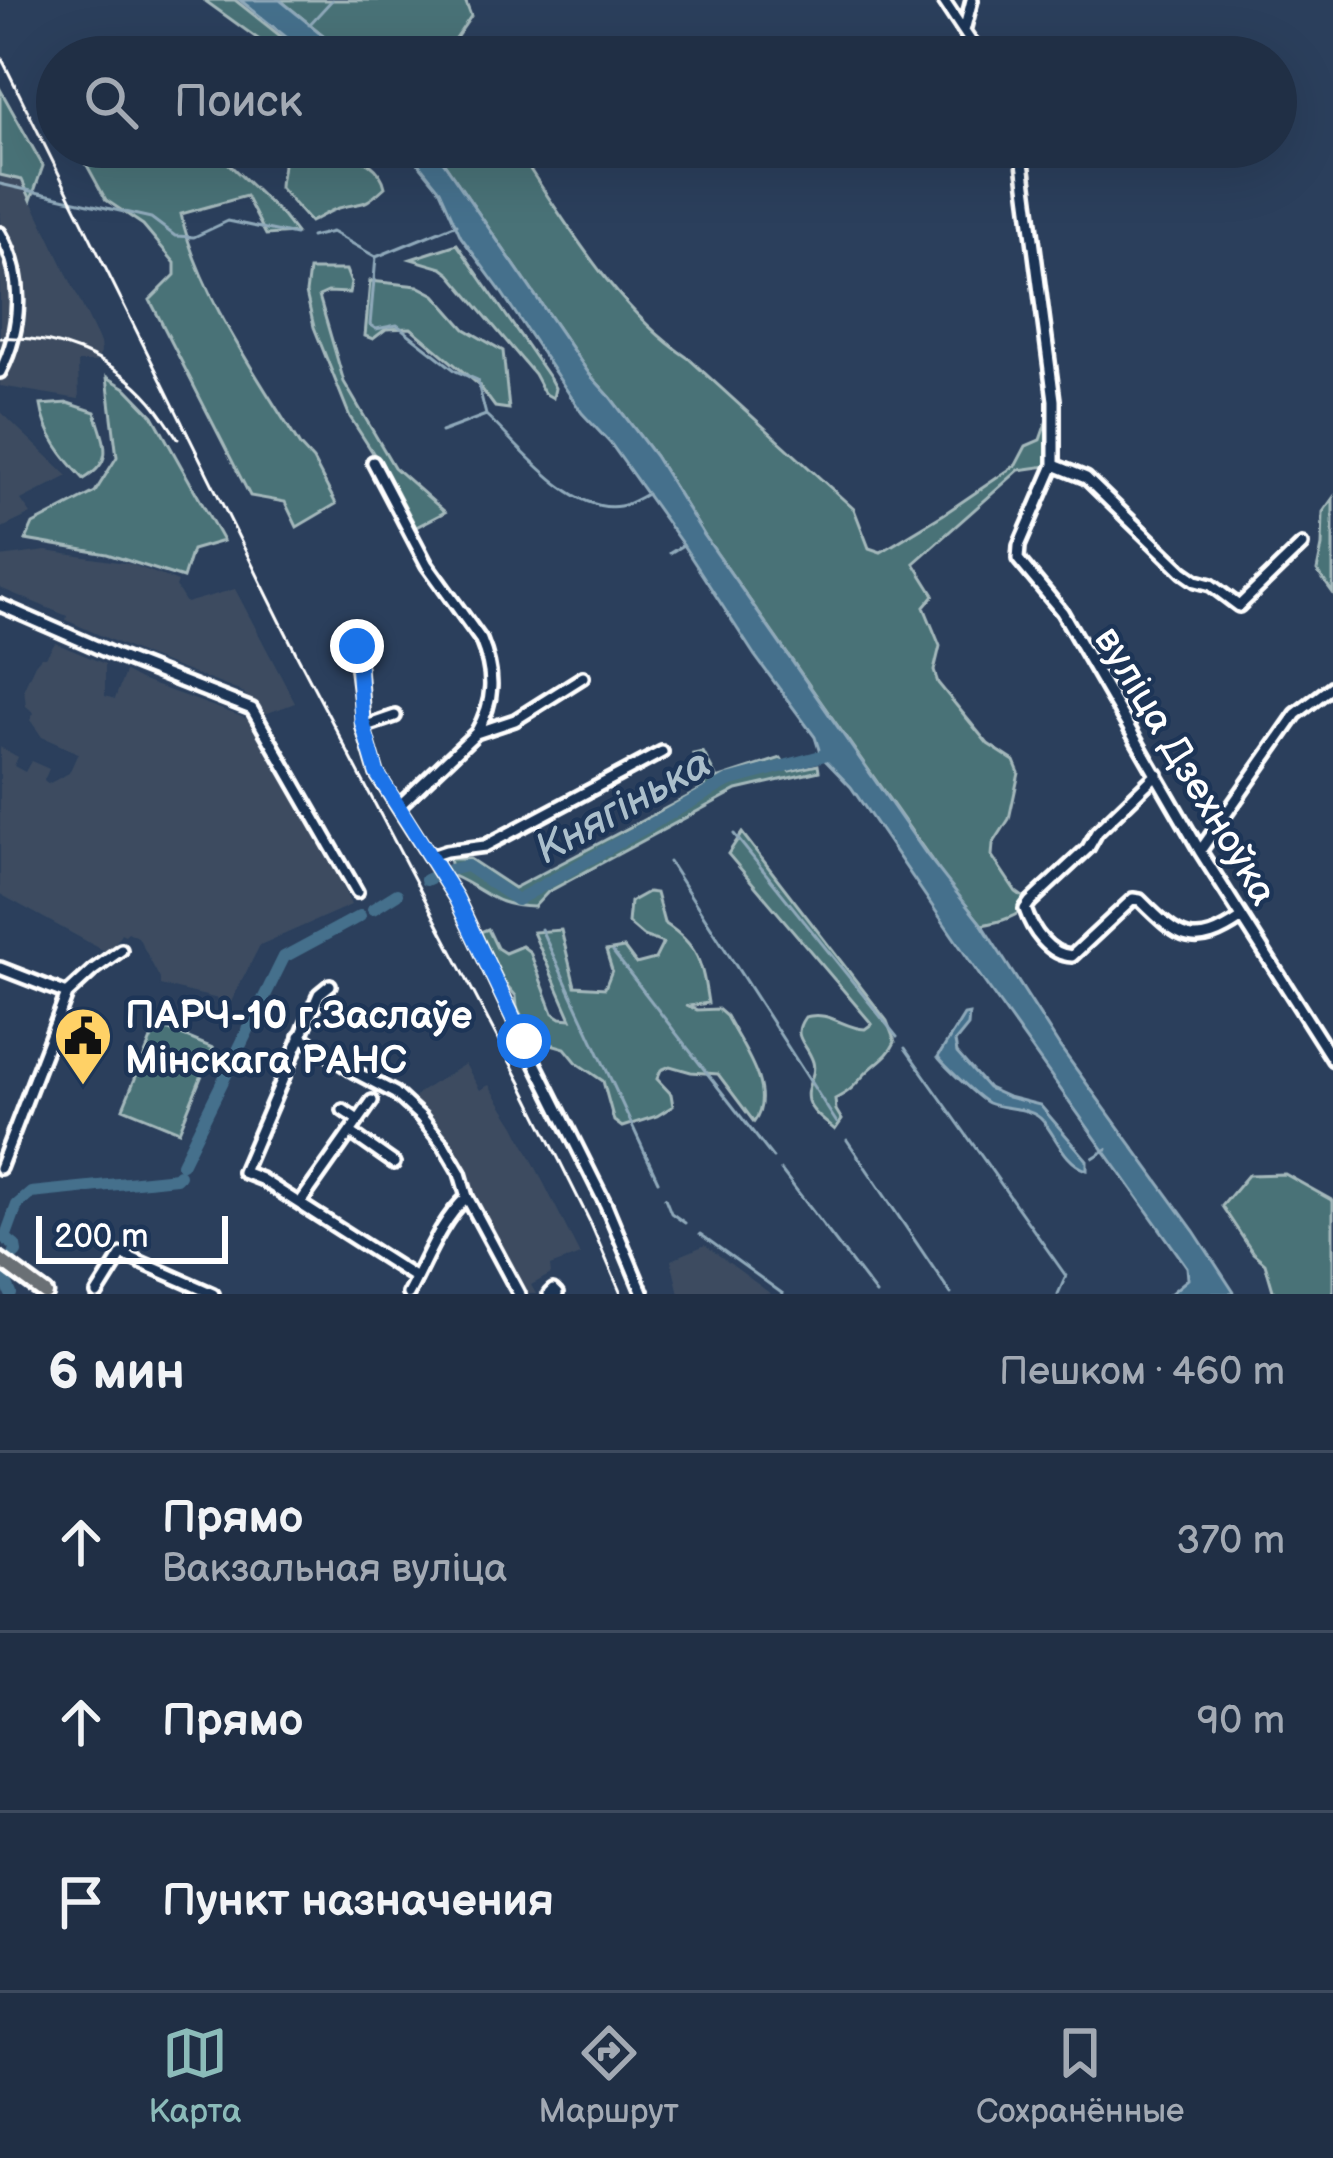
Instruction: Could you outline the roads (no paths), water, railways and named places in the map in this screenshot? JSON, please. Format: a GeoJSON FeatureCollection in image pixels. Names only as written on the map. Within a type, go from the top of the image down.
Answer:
{"type":"FeatureCollection","features":[{"type":"Feature","properties":{"kind":"main road"},"geometry":{"type":"LineString","coordinates":[[0,1260],[46,1294]]}},
{"type":"Feature","properties":{"kind":"street"},"geometry":{"type":"LineString","coordinates":[[943,0],[967,36]]}},
{"type":"Feature","properties":{"kind":"street"},"geometry":{"type":"LineString","coordinates":[[964,31],[972,0]]}},
{"type":"Feature","properties":{"kind":"street"},"geometry":{"type":"LineString","coordinates":[[1024,168],[1054,400],[1054,464],[1086,478],[1183,572],[1239,606],[1302,544]]}},
{"type":"Feature","properties":{"kind":"street"},"geometry":{"type":"LineString","coordinates":[[0,233],[14,266],[17,304],[10,350],[0,372]]}},
{"type":"Feature","properties":{"kind":"street"},"geometry":{"type":"LineString","coordinates":[[373,462],[427,565],[481,640],[491,674],[489,709],[476,733],[400,806]]}},
{"type":"Feature","properties":{"kind":"street","name":"вуліца Дзехноўка"},"geometry":{"type":"LineString","coordinates":[[1054,464],[1019,546],[1018,559],[1062,612],[1200,850],[1333,1060]]}},
{"type":"Feature","properties":{"kind":"street"},"geometry":{"type":"LineString","coordinates":[[0,605],[252,709],[358,892]]}},
{"type":"Feature","properties":{"kind":"street"},"geometry":{"type":"LineString","coordinates":[[357,646],[363,727],[377,773],[456,898],[606,1205],[643,1294]]}},
{"type":"Feature","properties":{"kind":"street"},"geometry":{"type":"LineString","coordinates":[[476,733],[514,720],[583,677]]}},
{"type":"Feature","properties":{"kind":"street"},"geometry":{"type":"LineString","coordinates":[[1200,850],[1296,714],[1333,686]]}},
{"type":"Feature","properties":{"kind":"street"},"geometry":{"type":"LineString","coordinates":[[363,727],[395,716]]}},
{"type":"Feature","properties":{"kind":"street"},"geometry":{"type":"LineString","coordinates":[[431,856],[485,846],[662,752]]}},
{"type":"Feature","properties":{"kind":"street"},"geometry":{"type":"LineString","coordinates":[[1156,775],[1030,902],[1025,909],[1031,925],[1052,949],[1072,956],[1133,899],[1171,929],[1193,937],[1215,936],[1242,918]]}},
{"type":"Feature","properties":{"kind":"street"},"geometry":{"type":"LineString","coordinates":[[100,948],[106,962]]}},
{"type":"Feature","properties":{"kind":"street"},"geometry":{"type":"LineString","coordinates":[[0,1168],[68,994],[121,950]]}},
{"type":"Feature","properties":{"kind":"street"},"geometry":{"type":"LineString","coordinates":[[0,968],[68,994]]}},
{"type":"Feature","properties":{"kind":"street"},"geometry":{"type":"LineString","coordinates":[[330,985],[320,994],[300,1036],[243,1172],[300,1202],[416,1278]]}},
{"type":"Feature","properties":{"kind":"street"},"geometry":{"type":"LineString","coordinates":[[300,1036],[353,1072],[395,1093],[443,1144],[518,1294]]}},
{"type":"Feature","properties":{"kind":"street"},"geometry":{"type":"LineString","coordinates":[[300,1202],[372,1101]]}},
{"type":"Feature","properties":{"kind":"street"},"geometry":{"type":"LineString","coordinates":[[343,1110],[358,1120]]}},
{"type":"Feature","properties":{"kind":"street"},"geometry":{"type":"LineString","coordinates":[[350,1132],[394,1163]]}},
{"type":"Feature","properties":{"kind":"street"},"geometry":{"type":"LineString","coordinates":[[408,1294],[447,1222],[467,1197]]}},
{"type":"Feature","properties":{"kind":"street"},"geometry":{"type":"LineString","coordinates":[[97,1294],[122,1254],[213,1294]]}},
{"type":"Feature","properties":{"kind":"waterway"},"geometry":{"type":"LineString","coordinates":[[309,25],[332,0]]}},
{"type":"Feature","properties":{"kind":"waterway"},"geometry":{"type":"LineString","coordinates":[[0,184],[151,218],[175,236],[194,237],[228,221],[295,235]]}},
{"type":"Feature","properties":{"kind":"waterway"},"geometry":{"type":"LineString","coordinates":[[311,237],[332,232],[376,257],[457,224]]}},
{"type":"Feature","properties":{"kind":"waterway"},"geometry":{"type":"LineString","coordinates":[[376,257],[370,325],[376,329],[397,325],[456,371],[477,380],[486,415]]}},
{"type":"Feature","properties":{"kind":"waterway"},"geometry":{"type":"LineString","coordinates":[[441,432],[486,415],[547,475],[583,500],[620,506],[647,494]]}},
{"type":"Feature","properties":{"kind":"waterway"},"geometry":{"type":"LineString","coordinates":[[670,553],[683,545]]}},
{"type":"Feature","properties":{"kind":"waterway","name":"Княгінька"},"geometry":{"type":"LineString","coordinates":[[449,870],[467,866],[517,900],[728,781],[836,749]]}},
{"type":"Feature","properties":{"kind":"waterway"},"geometry":{"type":"LineString","coordinates":[[734,834],[897,1037]]}},
{"type":"Feature","properties":{"kind":"waterway"},"geometry":{"type":"LineString","coordinates":[[669,862],[837,1123]]}},
{"type":"Feature","properties":{"kind":"waterway","name":"Княгінька"},"geometry":{"type":"LineString","coordinates":[[426,880],[435,876]]}},
{"type":"Feature","properties":{"kind":"waterway","name":"Княгінька"},"geometry":{"type":"LineString","coordinates":[[373,909],[397,894]]}},
{"type":"Feature","properties":{"kind":"waterway","name":"Княгінька"},"geometry":{"type":"LineString","coordinates":[[182,1164],[284,957],[360,916]]}},
{"type":"Feature","properties":{"kind":"waterway"},"geometry":{"type":"LineString","coordinates":[[541,929],[658,1181]]}},
{"type":"Feature","properties":{"kind":"waterway"},"geometry":{"type":"LineString","coordinates":[[613,952],[773,1158]]}},
{"type":"Feature","properties":{"kind":"waterway"},"geometry":{"type":"LineString","coordinates":[[905,1048],[1066,1276],[1058,1294]]}},
{"type":"Feature","properties":{"kind":"waterway"},"geometry":{"type":"LineString","coordinates":[[847,1140],[951,1294]]}},
{"type":"Feature","properties":{"kind":"waterway"},"geometry":{"type":"LineString","coordinates":[[1093,1158],[1107,1149]]}},
{"type":"Feature","properties":{"kind":"waterway"},"geometry":{"type":"LineString","coordinates":[[781,1170],[876,1294]]}},
{"type":"Feature","properties":{"kind":"waterway","name":"Княгінька"},"geometry":{"type":"LineString","coordinates":[[14,1254],[15,1246],[5,1238],[17,1205],[31,1193],[179,1175]]}},
{"type":"Feature","properties":{"kind":"waterway"},"geometry":{"type":"LineString","coordinates":[[665,1198],[671,1213],[685,1223]]}},
{"type":"Feature","properties":{"kind":"waterway"},"geometry":{"type":"LineString","coordinates":[[700,1234],[783,1294]]}},
{"type":"Feature","properties":{"kind":"waterway","name":"Княгінька"},"geometry":{"type":"LineString","coordinates":[[1,1271],[11,1294]]}},
{"type":"Feature","properties":{"kind":"railway"},"geometry":{"type":"LineString","coordinates":[[0,55],[36,128]]}},
{"type":"Feature","properties":{"kind":"railway"},"geometry":{"type":"LineString","coordinates":[[56,168],[298,657],[521,1083],[621,1294]]}},
{"type":"Feature","properties":{"kind":"railway"},"geometry":{"type":"LineString","coordinates":[[0,338],[63,345],[102,361],[136,386],[178,439]]}},
{"type":"Feature","properties":{"kind":"railway"},"geometry":{"type":"LineString","coordinates":[[343,620],[358,733],[368,767]]}},
{"type":"Feature","properties":{"kind":"place","name":"ПАРЧ-10 г.Заслаўе Мінскага РАНС"},"geometry":{"type":"Point","coordinates":[83,1087]}}]}
